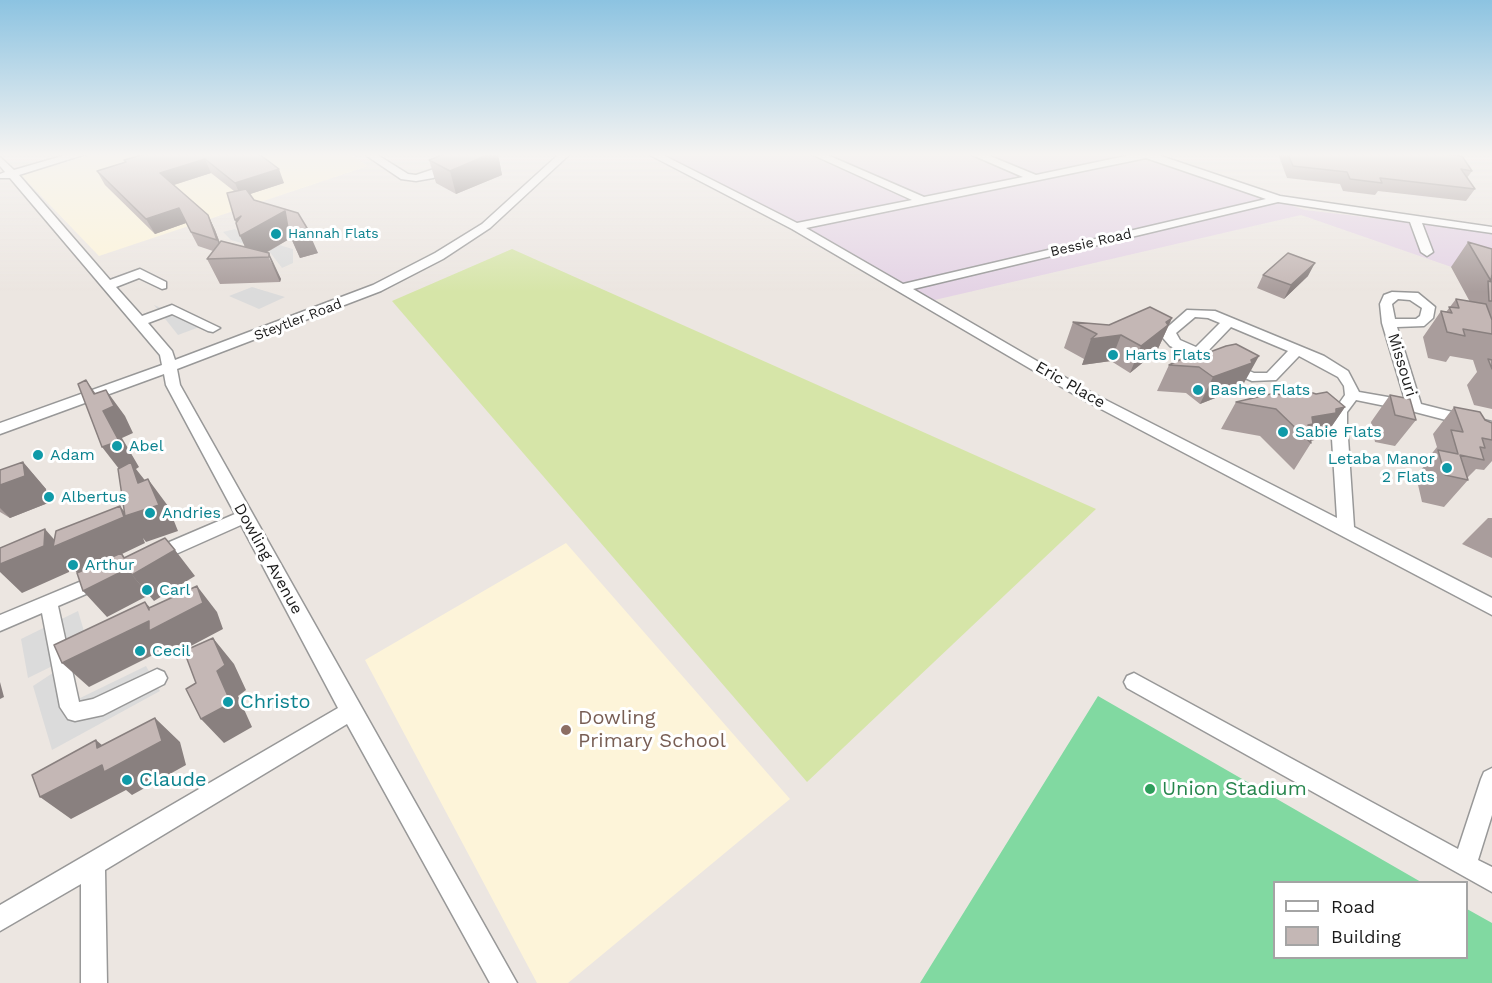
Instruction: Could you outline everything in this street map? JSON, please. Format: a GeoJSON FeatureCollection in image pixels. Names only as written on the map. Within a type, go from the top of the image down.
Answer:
{"type":"FeatureCollection","features":[{"type":"Feature","properties":{"kind":"street","name":"Dowling Avenue"},"geometry":{"type":"LineString","coordinates":[[31,200],[141,321],[167,354],[173,385],[351,711],[504,983]]}},
{"type":"Feature","properties":{"kind":"street","name":"Steytler Road"},"geometry":{"type":"LineString","coordinates":[[0,429],[340,304],[439,256],[502,214],[517,200]]}},
{"type":"Feature","properties":{"kind":"street","name":"Eric Place"},"geometry":{"type":"LineString","coordinates":[[743,200],[796,227],[1087,396],[1492,607]]}},
{"type":"Feature","properties":{"kind":"street"},"geometry":{"type":"LineString","coordinates":[[796,227],[929,200]]}},
{"type":"Feature","properties":{"kind":"street","name":"Bessie Road"},"geometry":{"type":"LineString","coordinates":[[903,288],[1274,200]]}},
{"type":"Feature","properties":{"kind":"street"},"geometry":{"type":"LineString","coordinates":[[1284,200],[1492,230]]}},
{"type":"Feature","properties":{"kind":"street"},"geometry":{"type":"LineString","coordinates":[[1415,219],[1427,252]]}},
{"type":"Feature","properties":{"kind":"street"},"geometry":{"type":"LineString","coordinates":[[126,264],[162,285]]}},
{"type":"Feature","properties":{"kind":"street"},"geometry":{"type":"LineString","coordinates":[[109,285],[140,273]]}},
{"type":"Feature","properties":{"kind":"street"},"geometry":{"type":"LineString","coordinates":[[141,321],[167,307],[213,328]]}},
{"type":"Feature","properties":{"kind":"street"},"geometry":{"type":"LineString","coordinates":[[1297,350],[1271,377],[1252,377],[1234,363],[1198,353],[1175,343],[1170,338],[1169,332],[1192,313],[1210,314],[1258,339],[1297,350],[1334,366],[1343,374],[1351,386],[1352,395],[1340,412],[1339,423],[1346,532]]}},
{"type":"Feature","properties":{"kind":"street"},"geometry":{"type":"LineString","coordinates":[[1198,353],[1229,322]]}},
{"type":"Feature","properties":{"kind":"street","name":"Missouri"},"geometry":{"type":"LineString","coordinates":[[1389,323],[1415,407]]}},
{"type":"Feature","properties":{"kind":"street","name":"Missouri"},"geometry":{"type":"LineString","coordinates":[[1352,395],[1415,407],[1492,427]]}},
{"type":"Feature","properties":{"kind":"street","name":"Missouri"},"geometry":{"type":"LineString","coordinates":[[1443,414],[1469,436]]}},
{"type":"Feature","properties":{"kind":"street"},"geometry":{"type":"LineString","coordinates":[[0,623],[245,516]]}},
{"type":"Feature","properties":{"kind":"street"},"geometry":{"type":"LineString","coordinates":[[48,603],[54,623],[65,690],[70,706],[75,712],[96,708],[157,678]]}},
{"type":"Feature","properties":{"kind":"street"},"geometry":{"type":"LineString","coordinates":[[1134,682],[1492,880]]}},
{"type":"Feature","properties":{"kind":"street"},"geometry":{"type":"LineString","coordinates":[[0,919],[351,711]]}},
{"type":"Feature","properties":{"kind":"street"},"geometry":{"type":"LineString","coordinates":[[1465,866],[1492,779]]}},
{"type":"Feature","properties":{"kind":"street"},"geometry":{"type":"LineString","coordinates":[[93,864],[94,983]]}},
{"type":"Feature","properties":{"kind":"shaded area"},"geometry":{"type":"Polygon","coordinates":[[[45,200],[267,200],[99,256],[45,200]]]}},
{"type":"Feature","properties":{"kind":"shaded area"},"geometry":{"type":"Polygon","coordinates":[[[738,200],[1275,200],[1305,210],[1492,232],[1492,281],[1301,215],[926,302],[738,200]]]}},
{"type":"Feature","properties":{"kind":"shaded area"},"geometry":{"type":"Polygon","coordinates":[[[235,229],[242,234],[293,249],[293,263],[282,268],[269,251],[231,240],[223,232],[235,229]]]}},
{"type":"Feature","properties":{"kind":"shaded area"},"geometry":{"type":"Polygon","coordinates":[[[252,287],[285,297],[259,309],[229,296],[252,287]]]}},
{"type":"Feature","properties":{"kind":"shaded area"},"geometry":{"type":"Polygon","coordinates":[[[154,305],[202,326],[178,335],[154,305]]]}},
{"type":"Feature","properties":{"kind":"shaded area","name":"Dowling Primary School"},"geometry":{"type":"Polygon","coordinates":[[[566,543],[790,799],[568,983],[537,983],[365,660],[566,543]]]}},
{"type":"Feature","properties":{"kind":"shaded area"},"geometry":{"type":"Polygon","coordinates":[[[78,611],[89,648],[28,678],[21,639],[78,611]]]}},
{"type":"Feature","properties":{"kind":"shaded area"},"geometry":{"type":"Polygon","coordinates":[[[68,663],[76,700],[146,666],[160,691],[52,750],[33,686],[68,663]]]}},
{"type":"Feature","properties":{"kind":"green space"},"geometry":{"type":"Polygon","coordinates":[[[512,249],[1096,509],[807,782],[392,301],[512,249]]]}},
{"type":"Feature","properties":{"kind":"green space","name":"Union Stadium"},"geometry":{"type":"Polygon","coordinates":[[[1098,696],[1419,881],[1273,881],[1273,959],[1468,959],[1468,910],[1492,923],[1492,983],[920,983],[1098,696]]]}},
{"type":"Feature","properties":{"kind":"building"},"geometry":{"type":"Polygon","coordinates":[[[126,200],[191,200],[208,215],[217,240],[191,232],[179,208],[146,219],[126,200]]]}},
{"type":"Feature","properties":{"kind":"building"},"geometry":{"type":"Polygon","coordinates":[[[229,200],[254,200],[298,213],[307,228],[289,234],[285,211],[240,236],[236,223],[241,216],[235,220],[229,200]]]}},
{"type":"Feature","properties":{"kind":"building"},"geometry":{"type":"Polygon","coordinates":[[[221,241],[269,253],[269,257],[207,259],[221,241]]]}},
{"type":"Feature","properties":{"kind":"building"},"geometry":{"type":"Polygon","coordinates":[[[1468,242],[1492,249],[1491,281],[1468,242]]]}},
{"type":"Feature","properties":{"kind":"building"},"geometry":{"type":"Polygon","coordinates":[[[1288,253],[1315,263],[1291,285],[1263,275],[1288,253]]]}},
{"type":"Feature","properties":{"kind":"building"},"geometry":{"type":"Polygon","coordinates":[[[1488,281],[1492,282],[1492,301],[1489,301],[1488,281]]]}},
{"type":"Feature","properties":{"kind":"building"},"geometry":{"type":"Polygon","coordinates":[[[1456,299],[1486,304],[1492,320],[1492,334],[1463,329],[1465,336],[1447,332],[1441,311],[1452,313],[1449,307],[1459,308],[1456,299]]]}},
{"type":"Feature","properties":{"kind":"building"},"geometry":{"type":"Polygon","coordinates":[[[1150,307],[1172,318],[1166,322],[1168,325],[1141,346],[1121,335],[1091,339],[1097,334],[1073,322],[1109,325],[1150,307]]]}},
{"type":"Feature","properties":{"kind":"building"},"geometry":{"type":"Polygon","coordinates":[[[1236,344],[1259,356],[1251,360],[1252,363],[1213,377],[1199,367],[1169,365],[1196,352],[1207,353],[1236,344]]]}},
{"type":"Feature","properties":{"kind":"building"},"geometry":{"type":"Polygon","coordinates":[[[86,380],[94,394],[106,390],[114,406],[103,411],[119,441],[102,447],[78,384],[86,380]]]}},
{"type":"Feature","properties":{"kind":"building"},"geometry":{"type":"Polygon","coordinates":[[[1310,392],[1316,394],[1327,392],[1345,407],[1336,409],[1336,413],[1312,417],[1313,424],[1308,425],[1311,443],[1276,409],[1236,402],[1275,393],[1287,397],[1310,392]]]}},
{"type":"Feature","properties":{"kind":"building"},"geometry":{"type":"Polygon","coordinates":[[[1390,395],[1410,399],[1416,420],[1395,415],[1390,395]]]}},
{"type":"Feature","properties":{"kind":"building"},"geometry":{"type":"Polygon","coordinates":[[[1454,407],[1480,412],[1485,420],[1492,423],[1492,440],[1482,438],[1485,448],[1480,447],[1484,460],[1460,455],[1468,480],[1445,475],[1438,450],[1458,454],[1451,430],[1463,432],[1454,407]]]}},
{"type":"Feature","properties":{"kind":"building"},"geometry":{"type":"Polygon","coordinates":[[[23,462],[25,476],[0,485],[0,470],[23,462]]]}},
{"type":"Feature","properties":{"kind":"building"},"geometry":{"type":"Polygon","coordinates":[[[131,462],[138,483],[148,479],[159,505],[125,516],[118,469],[131,462]]]}},
{"type":"Feature","properties":{"kind":"building"},"geometry":{"type":"Polygon","coordinates":[[[120,506],[124,517],[53,547],[56,531],[120,506]]]}},
{"type":"Feature","properties":{"kind":"building"},"geometry":{"type":"Polygon","coordinates":[[[45,529],[44,546],[0,564],[0,548],[45,529]]]}},
{"type":"Feature","properties":{"kind":"building"},"geometry":{"type":"Polygon","coordinates":[[[165,538],[175,550],[132,575],[127,569],[83,591],[77,573],[121,553],[124,558],[165,538]]]}},
{"type":"Feature","properties":{"kind":"building"},"geometry":{"type":"Polygon","coordinates":[[[197,586],[203,603],[149,631],[149,621],[62,663],[54,645],[145,602],[149,610],[197,586]]]}},
{"type":"Feature","properties":{"kind":"building"},"geometry":{"type":"Polygon","coordinates":[[[213,638],[225,665],[217,671],[231,703],[201,719],[186,689],[196,683],[184,651],[213,638]]]}},
{"type":"Feature","properties":{"kind":"building"},"geometry":{"type":"Polygon","coordinates":[[[155,718],[162,741],[104,772],[102,765],[40,797],[32,775],[96,740],[97,748],[155,718]]]}},
{"type":"Feature","properties":{"kind":"place","name":"Hannah Flats"},"geometry":{"type":"Point","coordinates":[276,234]}},
{"type":"Feature","properties":{"kind":"place","name":"Harts Flats"},"geometry":{"type":"Point","coordinates":[1113,355]}},
{"type":"Feature","properties":{"kind":"place","name":"Bashee Flats"},"geometry":{"type":"Point","coordinates":[1198,390]}},
{"type":"Feature","properties":{"kind":"place","name":"Sabie Flats"},"geometry":{"type":"Point","coordinates":[1283,432]}},
{"type":"Feature","properties":{"kind":"place","name":"Abel"},"geometry":{"type":"Point","coordinates":[117,446]}},
{"type":"Feature","properties":{"kind":"place","name":"Adam"},"geometry":{"type":"Point","coordinates":[38,455]}},
{"type":"Feature","properties":{"kind":"place","name":"Letaba Manor 2 Flats"},"geometry":{"type":"Point","coordinates":[1447,468]}},
{"type":"Feature","properties":{"kind":"place","name":"Albertus"},"geometry":{"type":"Point","coordinates":[49,497]}},
{"type":"Feature","properties":{"kind":"place","name":"Andries"},"geometry":{"type":"Point","coordinates":[150,513]}},
{"type":"Feature","properties":{"kind":"place","name":"Arthur"},"geometry":{"type":"Point","coordinates":[73,565]}},
{"type":"Feature","properties":{"kind":"place","name":"Carl"},"geometry":{"type":"Point","coordinates":[147,590]}},
{"type":"Feature","properties":{"kind":"place","name":"Cecil"},"geometry":{"type":"Point","coordinates":[140,651]}},
{"type":"Feature","properties":{"kind":"place","name":"Christo"},"geometry":{"type":"Point","coordinates":[228,702]}},
{"type":"Feature","properties":{"kind":"place","name":"Dowling Primary School"},"geometry":{"type":"Point","coordinates":[566,730]}},
{"type":"Feature","properties":{"kind":"place","name":"Claude"},"geometry":{"type":"Point","coordinates":[127,780]}},
{"type":"Feature","properties":{"kind":"place","name":"Union Stadium"},"geometry":{"type":"Point","coordinates":[1150,789]}}]}
